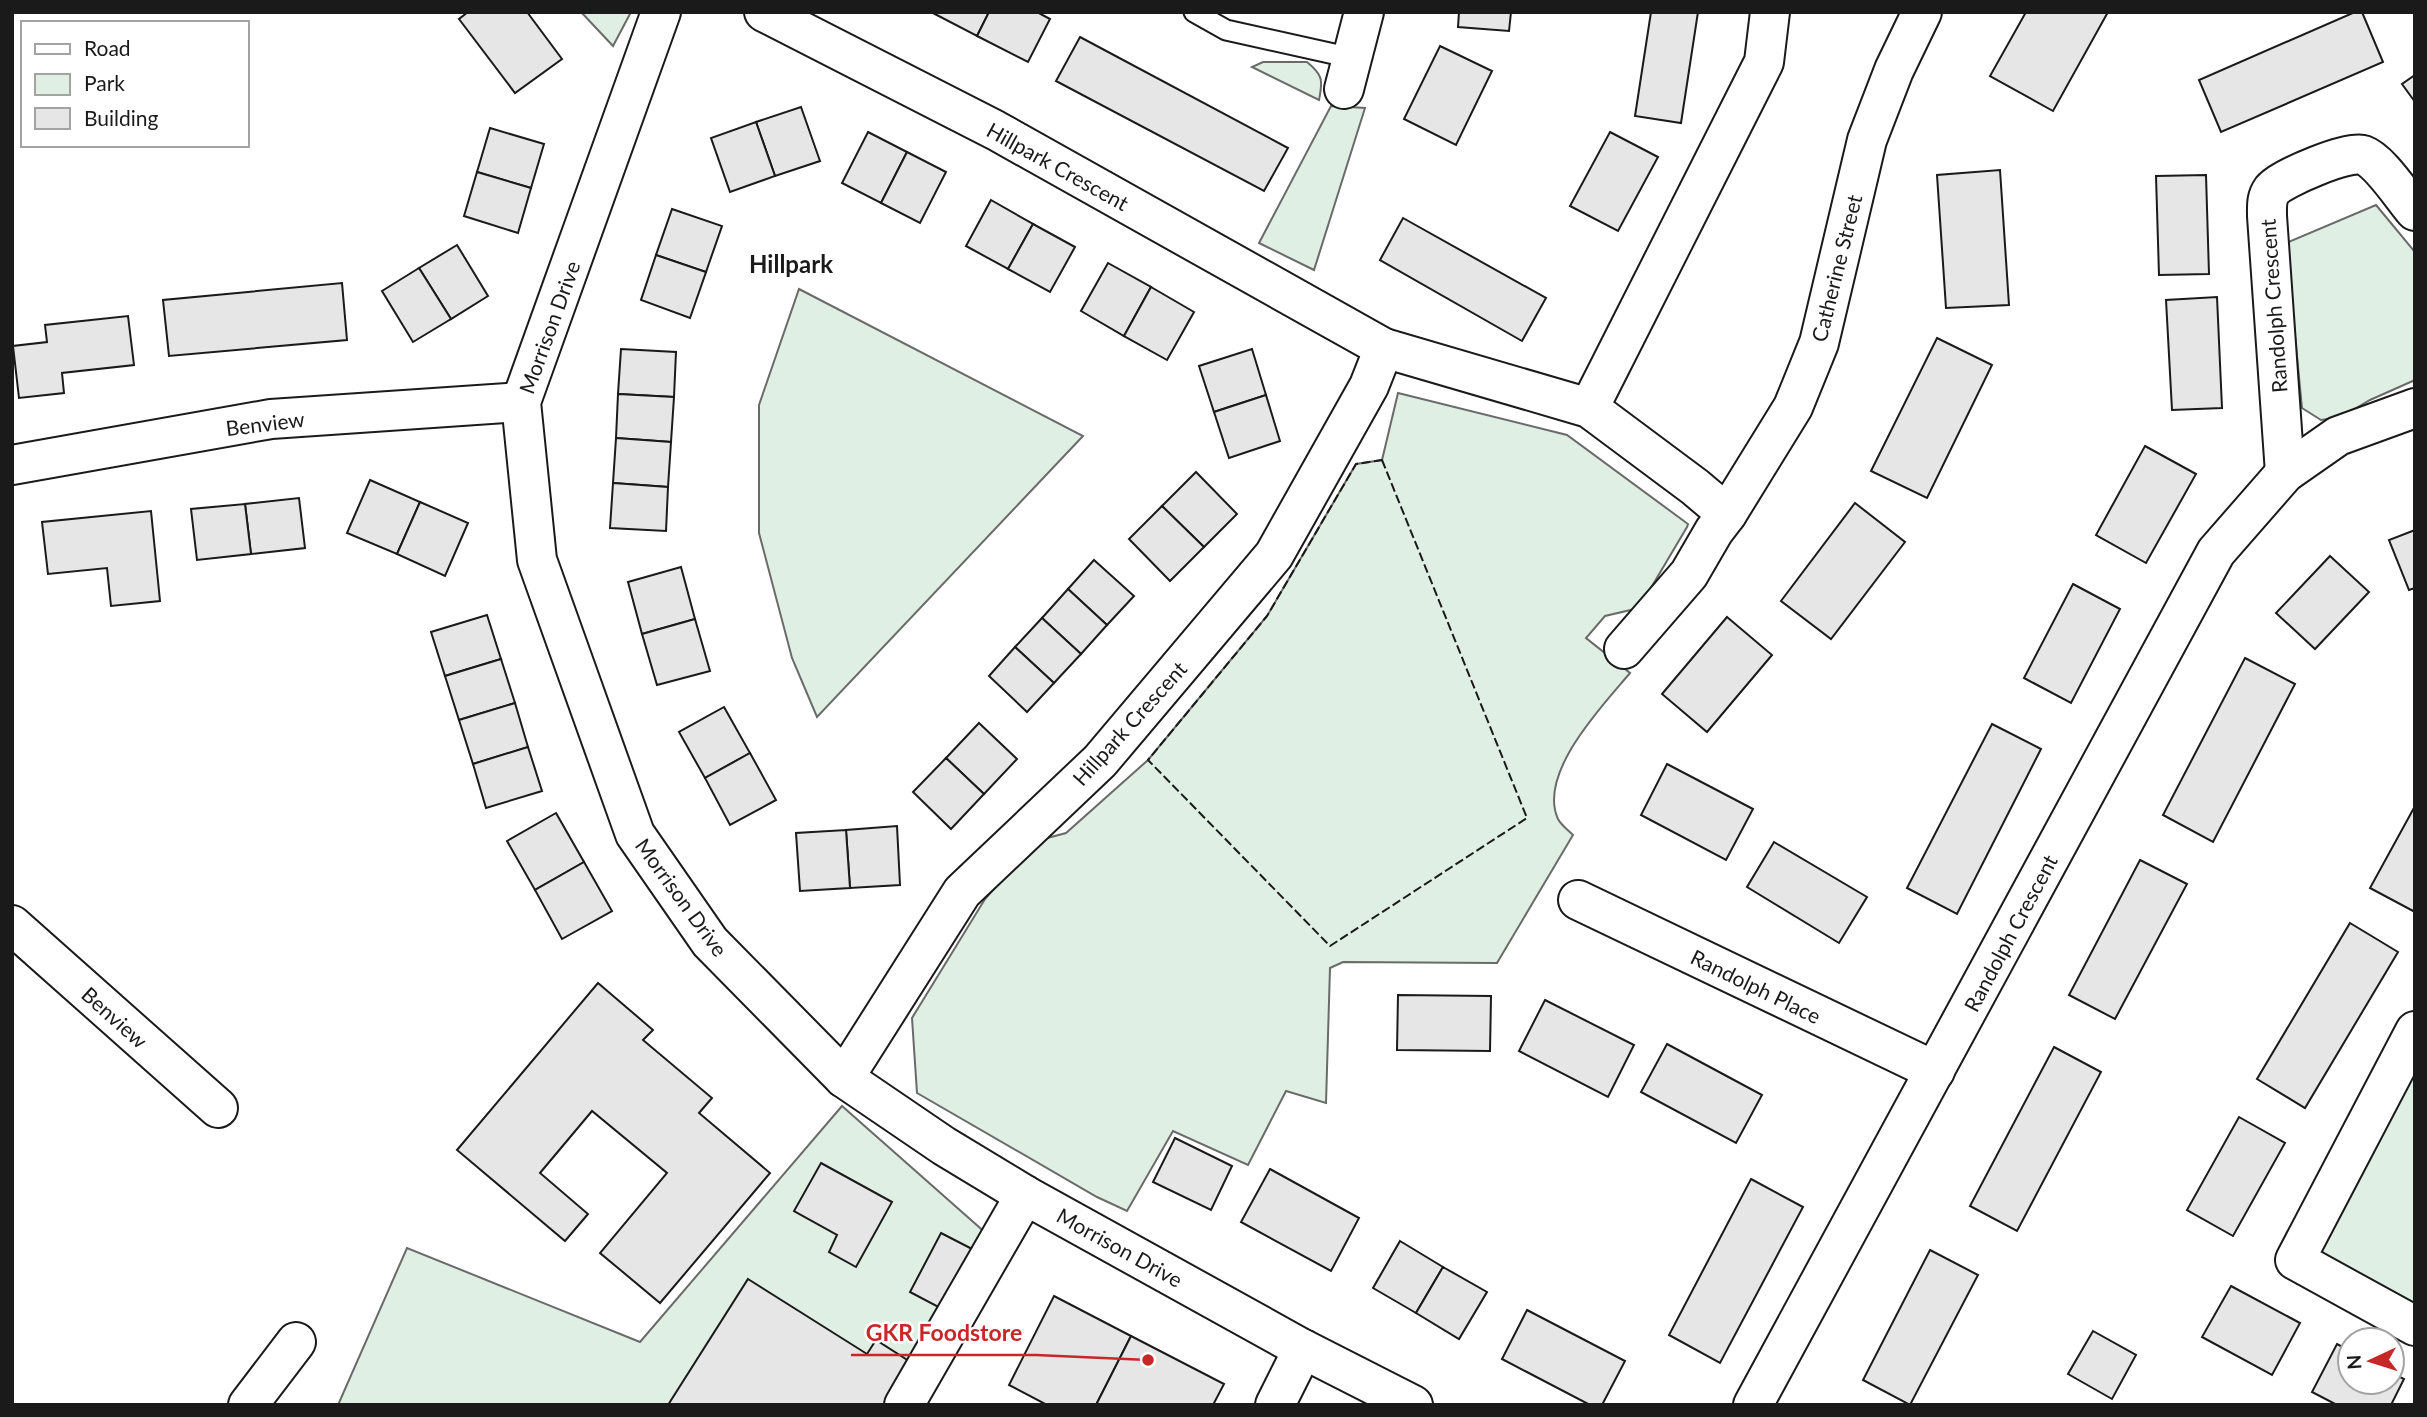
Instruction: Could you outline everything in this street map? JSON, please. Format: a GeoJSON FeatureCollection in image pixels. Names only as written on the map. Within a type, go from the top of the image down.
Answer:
{"type":"FeatureCollection","features":[{"type":"Feature","properties":{"kind":"street","name":"Morrison Drive"},"geometry":{"type":"LineString","coordinates":[[661,12],[521,402],[537,560],[635,834],[710,943],[844,1077],[944,1146],[1026,1195],[1303,1349],[1413,1405]]}},
{"type":"Feature","properties":{"kind":"street","name":"Hillpark Crescent"},"geometry":{"type":"LineString","coordinates":[[764,12],[995,130],[1384,348],[1589,408]]}},
{"type":"Feature","properties":{"kind":"street"},"geometry":{"type":"LineString","coordinates":[[1348,73],[1364,12]]}},
{"type":"Feature","properties":{"kind":"street"},"geometry":{"type":"LineString","coordinates":[[1624,649],[1689,574],[1727,514],[1589,408],[1764,62],[1770,12]]}},
{"type":"Feature","properties":{"kind":"street","name":"Catherine Street"},"geometry":{"type":"LineString","coordinates":[[1727,514],[1793,407],[1819,342],[1867,140],[1894,69],[1922,12]]}},
{"type":"Feature","properties":{"kind":"street","name":"Randolph Crescent"},"geometry":{"type":"LineString","coordinates":[[2285,473],[2267,216],[2270,192],[2299,174],[2359,153],[2370,158],[2415,211]]}},
{"type":"Feature","properties":{"kind":"street","name":"Hillpark Crescent"},"geometry":{"type":"LineString","coordinates":[[844,1077],[962,892],[1100,761],[1274,555],[1369,386],[1384,348]]}},
{"type":"Feature","properties":{"kind":"street","name":"Benview"},"geometry":{"type":"LineString","coordinates":[[12,464],[271,419],[521,402]]}},
{"type":"Feature","properties":{"kind":"street","name":"Randolph Crescent"},"geometry":{"type":"LineString","coordinates":[[1753,1405],[2216,552],[2285,473],[2338,436],[2415,408]]}},
{"type":"Feature","properties":{"kind":"street","name":"Randolph Place"},"geometry":{"type":"LineString","coordinates":[[1578,900],[1935,1071]]}},
{"type":"Feature","properties":{"kind":"street","name":"Benview"},"geometry":{"type":"LineString","coordinates":[[12,925],[218,1108]]}},
{"type":"Feature","properties":{"kind":"street"},"geometry":{"type":"LineString","coordinates":[[2415,1031],[2295,1261],[2415,1326]]}},
{"type":"Feature","properties":{"kind":"street"},"geometry":{"type":"LineString","coordinates":[[904,1405],[1026,1195]]}},
{"type":"Feature","properties":{"kind":"street"},"geometry":{"type":"LineString","coordinates":[[248,1405],[296,1342]]}},
{"type":"Feature","properties":{"kind":"street"},"geometry":{"type":"LineString","coordinates":[[1275,1405],[1303,1349]]}},
{"type":"Feature","properties":{"kind":"lane"},"geometry":{"type":"LineString","coordinates":[[1194,12],[1226,30],[1348,73]]}},
{"type":"Feature","properties":{"kind":"green space"},"geometry":{"type":"Polygon","coordinates":[[[581,12],[631,12],[613,46],[581,12]]]}},
{"type":"Feature","properties":{"kind":"green space"},"geometry":{"type":"Polygon","coordinates":[[[1263,62],[1307,62],[1320,78],[1319,100],[1252,67],[1263,62]]]}},
{"type":"Feature","properties":{"kind":"green space"},"geometry":{"type":"Polygon","coordinates":[[[1331,106],[1365,108],[1314,270],[1259,243],[1331,106]]]}},
{"type":"Feature","properties":{"kind":"green space"},"geometry":{"type":"Polygon","coordinates":[[[2376,205],[2415,252],[2415,380],[2370,400],[2341,417],[2321,420],[2302,408],[2286,243],[2376,205]]]}},
{"type":"Feature","properties":{"kind":"green space"},"geometry":{"type":"Polygon","coordinates":[[[799,289],[1083,436],[817,717],[792,658],[759,533],[759,405],[799,289]]]}},
{"type":"Feature","properties":{"kind":"green space"},"geometry":{"type":"Polygon","coordinates":[[[1398,393],[1567,435],[1688,524],[1639,608],[1605,616],[1586,638],[1630,673],[1590,721],[1565,761],[1557,781],[1554,801],[1558,819],[1573,835],[1497,963],[1343,962],[1330,968],[1326,1103],[1286,1091],[1248,1165],[1173,1131],[1127,1211],[1097,1197],[917,1093],[912,1018],[985,899],[1036,841],[1066,833],[1148,760],[1267,616],[1356,464],[1382,460],[1398,393]]]}},
{"type":"Feature","properties":{"kind":"green space"},"geometry":{"type":"Polygon","coordinates":[[[2415,1060],[2415,1304],[2315,1252],[2415,1060]]]}},
{"type":"Feature","properties":{"kind":"green space"},"geometry":{"type":"Polygon","coordinates":[[[842,1106],[988,1235],[891,1405],[338,1405],[407,1248],[640,1342],[842,1106]]]}},
{"type":"Feature","properties":{"kind":"building"},"geometry":{"type":"Polygon","coordinates":[[[468,12],[527,12],[562,59],[515,93],[459,19],[468,12]]]}},
{"type":"Feature","properties":{"kind":"building"},"geometry":{"type":"Polygon","coordinates":[[[931,12],[989,12],[977,36],[931,12]]]}},
{"type":"Feature","properties":{"kind":"building"},"geometry":{"type":"Polygon","coordinates":[[[989,12],[1037,12],[1050,19],[1028,62],[977,36],[989,12]]]}},
{"type":"Feature","properties":{"kind":"building"},"geometry":{"type":"Polygon","coordinates":[[[1459,12],[1511,12],[1509,31],[1458,27],[1459,12]]]}},
{"type":"Feature","properties":{"kind":"building"},"geometry":{"type":"Polygon","coordinates":[[[1651,12],[1698,12],[1681,123],[1635,116],[1651,12]]]}},
{"type":"Feature","properties":{"kind":"building"},"geometry":{"type":"Polygon","coordinates":[[[2026,12],[2108,12],[2053,111],[1990,76],[2026,12]]]}},
{"type":"Feature","properties":{"kind":"building"},"geometry":{"type":"Polygon","coordinates":[[[2355,12],[2362,12],[2383,62],[2221,132],[2199,80],[2355,12]]]}},
{"type":"Feature","properties":{"kind":"building"},"geometry":{"type":"Polygon","coordinates":[[[1080,37],[1288,148],[1264,191],[1056,81],[1080,37]]]}},
{"type":"Feature","properties":{"kind":"building"},"geometry":{"type":"Polygon","coordinates":[[[1440,46],[1492,71],[1456,145],[1404,119],[1440,46]]]}},
{"type":"Feature","properties":{"kind":"building"},"geometry":{"type":"Polygon","coordinates":[[[2415,75],[2415,102],[2402,84],[2415,75]]]}},
{"type":"Feature","properties":{"kind":"building"},"geometry":{"type":"Polygon","coordinates":[[[801,107],[820,161],[775,176],[756,122],[801,107]]]}},
{"type":"Feature","properties":{"kind":"building"},"geometry":{"type":"Polygon","coordinates":[[[756,122],[775,176],[730,192],[711,138],[756,122]]]}},
{"type":"Feature","properties":{"kind":"building"},"geometry":{"type":"Polygon","coordinates":[[[490,128],[544,144],[531,188],[477,172],[490,128]]]}},
{"type":"Feature","properties":{"kind":"building"},"geometry":{"type":"Polygon","coordinates":[[[868,132],[907,152],[881,203],[842,183],[868,132]]]}},
{"type":"Feature","properties":{"kind":"building"},"geometry":{"type":"Polygon","coordinates":[[[1610,132],[1658,157],[1618,231],[1570,206],[1610,132]]]}},
{"type":"Feature","properties":{"kind":"building"},"geometry":{"type":"Polygon","coordinates":[[[907,152],[946,172],[920,223],[881,203],[907,152]]]}},
{"type":"Feature","properties":{"kind":"building"},"geometry":{"type":"Polygon","coordinates":[[[2000,170],[2009,305],[1946,308],[1937,175],[2000,170]]]}},
{"type":"Feature","properties":{"kind":"building"},"geometry":{"type":"Polygon","coordinates":[[[477,172],[531,188],[518,233],[464,216],[477,172]]]}},
{"type":"Feature","properties":{"kind":"building"},"geometry":{"type":"Polygon","coordinates":[[[2206,175],[2209,274],[2159,275],[2156,176],[2206,175]]]}},
{"type":"Feature","properties":{"kind":"building"},"geometry":{"type":"Polygon","coordinates":[[[991,200],[1033,224],[1008,269],[966,246],[991,200]]]}},
{"type":"Feature","properties":{"kind":"building"},"geometry":{"type":"Polygon","coordinates":[[[672,209],[722,226],[706,272],[656,255],[672,209]]]}},
{"type":"Feature","properties":{"kind":"building"},"geometry":{"type":"Polygon","coordinates":[[[1403,218],[1546,298],[1522,341],[1380,260],[1403,218]]]}},
{"type":"Feature","properties":{"kind":"building"},"geometry":{"type":"Polygon","coordinates":[[[1033,224],[1075,247],[1050,292],[1008,269],[1033,224]]]}},
{"type":"Feature","properties":{"kind":"building"},"geometry":{"type":"Polygon","coordinates":[[[457,245],[488,296],[451,319],[419,268],[457,245]]]}},
{"type":"Feature","properties":{"kind":"building"},"geometry":{"type":"Polygon","coordinates":[[[656,255],[706,272],[690,318],[641,300],[656,255]]]}},
{"type":"Feature","properties":{"kind":"building"},"geometry":{"type":"Polygon","coordinates":[[[1108,263],[1151,287],[1124,336],[1081,311],[1108,263]]]}},
{"type":"Feature","properties":{"kind":"building"},"geometry":{"type":"Polygon","coordinates":[[[419,268],[451,319],[413,342],[382,291],[419,268]]]}},
{"type":"Feature","properties":{"kind":"building"},"geometry":{"type":"Polygon","coordinates":[[[342,283],[347,340],[169,356],[163,300],[342,283]]]}},
{"type":"Feature","properties":{"kind":"building"},"geometry":{"type":"Polygon","coordinates":[[[1151,287],[1194,312],[1167,360],[1124,336],[1151,287]]]}},
{"type":"Feature","properties":{"kind":"building"},"geometry":{"type":"Polygon","coordinates":[[[2217,297],[2222,408],[2172,410],[2166,300],[2217,297]]]}},
{"type":"Feature","properties":{"kind":"building"},"geometry":{"type":"Polygon","coordinates":[[[128,316],[134,365],[62,373],[64,393],[19,398],[13,346],[47,342],[45,325],[128,316]]]}},
{"type":"Feature","properties":{"kind":"building"},"geometry":{"type":"Polygon","coordinates":[[[1937,338],[1992,365],[1927,498],[1871,471],[1937,338]]]}},
{"type":"Feature","properties":{"kind":"building"},"geometry":{"type":"Polygon","coordinates":[[[621,349],[676,352],[674,397],[618,394],[621,349]]]}},
{"type":"Feature","properties":{"kind":"building"},"geometry":{"type":"Polygon","coordinates":[[[1252,349],[1266,395],[1214,412],[1199,366],[1252,349]]]}},
{"type":"Feature","properties":{"kind":"building"},"geometry":{"type":"Polygon","coordinates":[[[618,394],[674,397],[671,442],[616,438],[618,394]]]}},
{"type":"Feature","properties":{"kind":"building"},"geometry":{"type":"Polygon","coordinates":[[[1266,395],[1280,441],[1229,458],[1214,412],[1266,395]]]}},
{"type":"Feature","properties":{"kind":"building"},"geometry":{"type":"Polygon","coordinates":[[[616,438],[671,442],[668,487],[613,483],[616,438]]]}},
{"type":"Feature","properties":{"kind":"building"},"geometry":{"type":"Polygon","coordinates":[[[2145,446],[2196,474],[2146,563],[2096,535],[2145,446]]]}},
{"type":"Feature","properties":{"kind":"building"},"geometry":{"type":"Polygon","coordinates":[[[1196,472],[1237,514],[1204,547],[1162,506],[1196,472]]]}},
{"type":"Feature","properties":{"kind":"building"},"geometry":{"type":"Polygon","coordinates":[[[370,480],[420,502],[397,554],[347,533],[370,480]]]}},
{"type":"Feature","properties":{"kind":"building"},"geometry":{"type":"Polygon","coordinates":[[[613,483],[668,487],[666,531],[610,528],[613,483]]]}},
{"type":"Feature","properties":{"kind":"building"},"geometry":{"type":"Polygon","coordinates":[[[299,498],[305,548],[251,554],[245,504],[299,498]]]}},
{"type":"Feature","properties":{"kind":"building"},"geometry":{"type":"Polygon","coordinates":[[[420,502],[468,523],[445,576],[397,554],[420,502]]]}},
{"type":"Feature","properties":{"kind":"building"},"geometry":{"type":"Polygon","coordinates":[[[1855,503],[1905,542],[1831,639],[1781,601],[1855,503]]]}},
{"type":"Feature","properties":{"kind":"building"},"geometry":{"type":"Polygon","coordinates":[[[245,504],[251,554],[197,560],[191,509],[245,504]]]}},
{"type":"Feature","properties":{"kind":"building"},"geometry":{"type":"Polygon","coordinates":[[[1162,506],[1204,547],[1170,581],[1129,539],[1162,506]]]}},
{"type":"Feature","properties":{"kind":"building"},"geometry":{"type":"Polygon","coordinates":[[[151,511],[160,601],[111,606],[107,568],[48,574],[42,522],[151,511]]]}},
{"type":"Feature","properties":{"kind":"building"},"geometry":{"type":"Polygon","coordinates":[[[2415,530],[2415,588],[2409,590],[2389,540],[2415,530]]]}},
{"type":"Feature","properties":{"kind":"building"},"geometry":{"type":"Polygon","coordinates":[[[2330,556],[2369,592],[2315,649],[2276,613],[2330,556]]]}},
{"type":"Feature","properties":{"kind":"building"},"geometry":{"type":"Polygon","coordinates":[[[1094,560],[1134,596],[1107,625],[1068,589],[1094,560]]]}},
{"type":"Feature","properties":{"kind":"building"},"geometry":{"type":"Polygon","coordinates":[[[681,567],[695,619],[642,634],[628,582],[681,567]]]}},
{"type":"Feature","properties":{"kind":"building"},"geometry":{"type":"Polygon","coordinates":[[[2073,584],[2120,609],[2071,703],[2024,678],[2073,584]]]}},
{"type":"Feature","properties":{"kind":"building"},"geometry":{"type":"Polygon","coordinates":[[[1068,589],[1107,625],[1081,654],[1042,618],[1068,589]]]}},
{"type":"Feature","properties":{"kind":"building"},"geometry":{"type":"Polygon","coordinates":[[[487,615],[501,659],[445,676],[431,632],[487,615]]]}},
{"type":"Feature","properties":{"kind":"building"},"geometry":{"type":"Polygon","coordinates":[[[1727,617],[1772,655],[1707,732],[1662,694],[1727,617]]]}},
{"type":"Feature","properties":{"kind":"building"},"geometry":{"type":"Polygon","coordinates":[[[1042,618],[1081,654],[1054,683],[1015,647],[1042,618]]]}},
{"type":"Feature","properties":{"kind":"building"},"geometry":{"type":"Polygon","coordinates":[[[695,619],[710,671],[657,685],[642,634],[695,619]]]}},
{"type":"Feature","properties":{"kind":"building"},"geometry":{"type":"Polygon","coordinates":[[[1015,647],[1054,683],[1027,712],[989,676],[1015,647]]]}},
{"type":"Feature","properties":{"kind":"building"},"geometry":{"type":"Polygon","coordinates":[[[2245,658],[2295,684],[2213,842],[2163,815],[2245,658]]]}},
{"type":"Feature","properties":{"kind":"building"},"geometry":{"type":"Polygon","coordinates":[[[501,659],[515,703],[459,720],[445,676],[501,659]]]}},
{"type":"Feature","properties":{"kind":"building"},"geometry":{"type":"Polygon","coordinates":[[[515,703],[528,747],[473,764],[459,720],[515,703]]]}},
{"type":"Feature","properties":{"kind":"building"},"geometry":{"type":"Polygon","coordinates":[[[724,707],[750,753],[705,778],[679,732],[724,707]]]}},
{"type":"Feature","properties":{"kind":"building"},"geometry":{"type":"Polygon","coordinates":[[[979,723],[1017,759],[984,794],[946,758],[979,723]]]}},
{"type":"Feature","properties":{"kind":"building"},"geometry":{"type":"Polygon","coordinates":[[[1992,724],[2041,749],[1957,914],[1907,888],[1992,724]]]}},
{"type":"Feature","properties":{"kind":"building"},"geometry":{"type":"Polygon","coordinates":[[[528,747],[542,791],[486,808],[473,764],[528,747]]]}},
{"type":"Feature","properties":{"kind":"building"},"geometry":{"type":"Polygon","coordinates":[[[750,753],[776,800],[730,825],[705,778],[750,753]]]}},
{"type":"Feature","properties":{"kind":"building"},"geometry":{"type":"Polygon","coordinates":[[[946,758],[984,794],[951,829],[913,792],[946,758]]]}},
{"type":"Feature","properties":{"kind":"building"},"geometry":{"type":"Polygon","coordinates":[[[1667,764],[1753,809],[1726,860],[1641,815],[1667,764]]]}},
{"type":"Feature","properties":{"kind":"building"},"geometry":{"type":"Polygon","coordinates":[[[2415,806],[2415,912],[2370,888],[2415,806]]]}},
{"type":"Feature","properties":{"kind":"building"},"geometry":{"type":"Polygon","coordinates":[[[556,813],[584,862],[535,890],[507,841],[556,813]]]}},
{"type":"Feature","properties":{"kind":"building"},"geometry":{"type":"Polygon","coordinates":[[[897,826],[900,885],[850,888],[846,830],[897,826]]]}},
{"type":"Feature","properties":{"kind":"building"},"geometry":{"type":"Polygon","coordinates":[[[846,830],[850,888],[800,891],[796,833],[846,830]]]}},
{"type":"Feature","properties":{"kind":"building"},"geometry":{"type":"Polygon","coordinates":[[[1774,842],[1867,897],[1839,943],[1747,887],[1774,842]]]}},
{"type":"Feature","properties":{"kind":"building"},"geometry":{"type":"Polygon","coordinates":[[[2140,860],[2187,884],[2115,1019],[2069,995],[2140,860]]]}},
{"type":"Feature","properties":{"kind":"building"},"geometry":{"type":"Polygon","coordinates":[[[584,862],[612,911],[562,939],[535,890],[584,862]]]}},
{"type":"Feature","properties":{"kind":"building"},"geometry":{"type":"Polygon","coordinates":[[[2350,923],[2398,952],[2305,1108],[2257,1079],[2350,923]]]}},
{"type":"Feature","properties":{"kind":"building"},"geometry":{"type":"Polygon","coordinates":[[[598,983],[653,1030],[643,1040],[712,1098],[699,1113],[770,1173],[660,1303],[600,1253],[667,1173],[592,1111],[540,1173],[588,1214],[565,1241],[457,1150],[598,983]]]}},
{"type":"Feature","properties":{"kind":"building"},"geometry":{"type":"Polygon","coordinates":[[[1398,995],[1491,996],[1490,1051],[1397,1050],[1398,995]]]}},
{"type":"Feature","properties":{"kind":"building"},"geometry":{"type":"Polygon","coordinates":[[[1545,1000],[1634,1045],[1608,1097],[1519,1051],[1545,1000]]]}},
{"type":"Feature","properties":{"kind":"building"},"geometry":{"type":"Polygon","coordinates":[[[1667,1044],[1762,1095],[1736,1143],[1641,1092],[1667,1044]]]}},
{"type":"Feature","properties":{"kind":"building"},"geometry":{"type":"Polygon","coordinates":[[[2054,1047],[2101,1072],[2017,1231],[1970,1206],[2054,1047]]]}},
{"type":"Feature","properties":{"kind":"building"},"geometry":{"type":"Polygon","coordinates":[[[2239,1117],[2285,1143],[2233,1236],[2187,1210],[2239,1117]]]}},
{"type":"Feature","properties":{"kind":"building"},"geometry":{"type":"Polygon","coordinates":[[[1175,1138],[1232,1166],[1211,1210],[1153,1182],[1175,1138]]]}},
{"type":"Feature","properties":{"kind":"building"},"geometry":{"type":"Polygon","coordinates":[[[821,1163],[892,1202],[856,1267],[829,1252],[837,1235],[794,1211],[821,1163]]]}},
{"type":"Feature","properties":{"kind":"building"},"geometry":{"type":"Polygon","coordinates":[[[1270,1169],[1359,1218],[1331,1271],[1241,1222],[1270,1169]]]}},
{"type":"Feature","properties":{"kind":"building"},"geometry":{"type":"Polygon","coordinates":[[[1751,1179],[1803,1207],[1720,1363],[1669,1335],[1751,1179]]]}},
{"type":"Feature","properties":{"kind":"building"},"geometry":{"type":"Polygon","coordinates":[[[941,1233],[976,1251],[944,1310],[910,1292],[941,1233]]]}},
{"type":"Feature","properties":{"kind":"building"},"geometry":{"type":"Polygon","coordinates":[[[1400,1241],[1443,1267],[1416,1313],[1373,1288],[1400,1241]]]}},
{"type":"Feature","properties":{"kind":"building"},"geometry":{"type":"Polygon","coordinates":[[[1930,1250],[1978,1275],[1910,1405],[1863,1380],[1930,1250]]]}},
{"type":"Feature","properties":{"kind":"building"},"geometry":{"type":"Polygon","coordinates":[[[1443,1267],[1487,1292],[1459,1339],[1416,1313],[1443,1267]]]}},
{"type":"Feature","properties":{"kind":"building"},"geometry":{"type":"Polygon","coordinates":[[[748,1279],[867,1354],[876,1340],[912,1363],[886,1405],[668,1405],[748,1279]]]}},
{"type":"Feature","properties":{"kind":"building"},"geometry":{"type":"Polygon","coordinates":[[[2231,1286],[2300,1323],[2272,1375],[2202,1337],[2231,1286]]]}},
{"type":"Feature","properties":{"kind":"building"},"geometry":{"type":"Polygon","coordinates":[[[1054,1296],[1131,1336],[1096,1405],[1047,1405],[1009,1385],[1054,1296]]]}},
{"type":"Feature","properties":{"kind":"building"},"geometry":{"type":"Polygon","coordinates":[[[1527,1310],[1625,1361],[1602,1405],[1590,1405],[1502,1359],[1527,1310]]]}},
{"type":"Feature","properties":{"kind":"building"},"geometry":{"type":"Polygon","coordinates":[[[2093,1331],[2136,1355],[2112,1399],[2068,1374],[2093,1331]]]}},
{"type":"Feature","properties":{"kind":"building"},"geometry":{"type":"Polygon","coordinates":[[[1131,1336],[1224,1384],[1213,1405],[1096,1405],[1131,1336]]]}},
{"type":"Feature","properties":{"kind":"building"},"geometry":{"type":"Polygon","coordinates":[[[2336,1346],[2336,1396],[2396,1396],[2391,1405],[2337,1405],[2312,1392],[2336,1346]]]}},
{"type":"Feature","properties":{"kind":"fence"},"geometry":{"type":"LineString","coordinates":[[1382,460],[1527,818],[1330,946],[1148,760],[1267,616],[1356,464],[1382,460]]}},
{"type":"Feature","properties":{"kind":"place","name":"GKR Foodstore"},"geometry":{"type":"Point","coordinates":[1148,1360]}},
{"type":"Feature","properties":{"kind":"district","name":"Hillpark"},"geometry":{"type":"Point","coordinates":[791,263]}}]}
